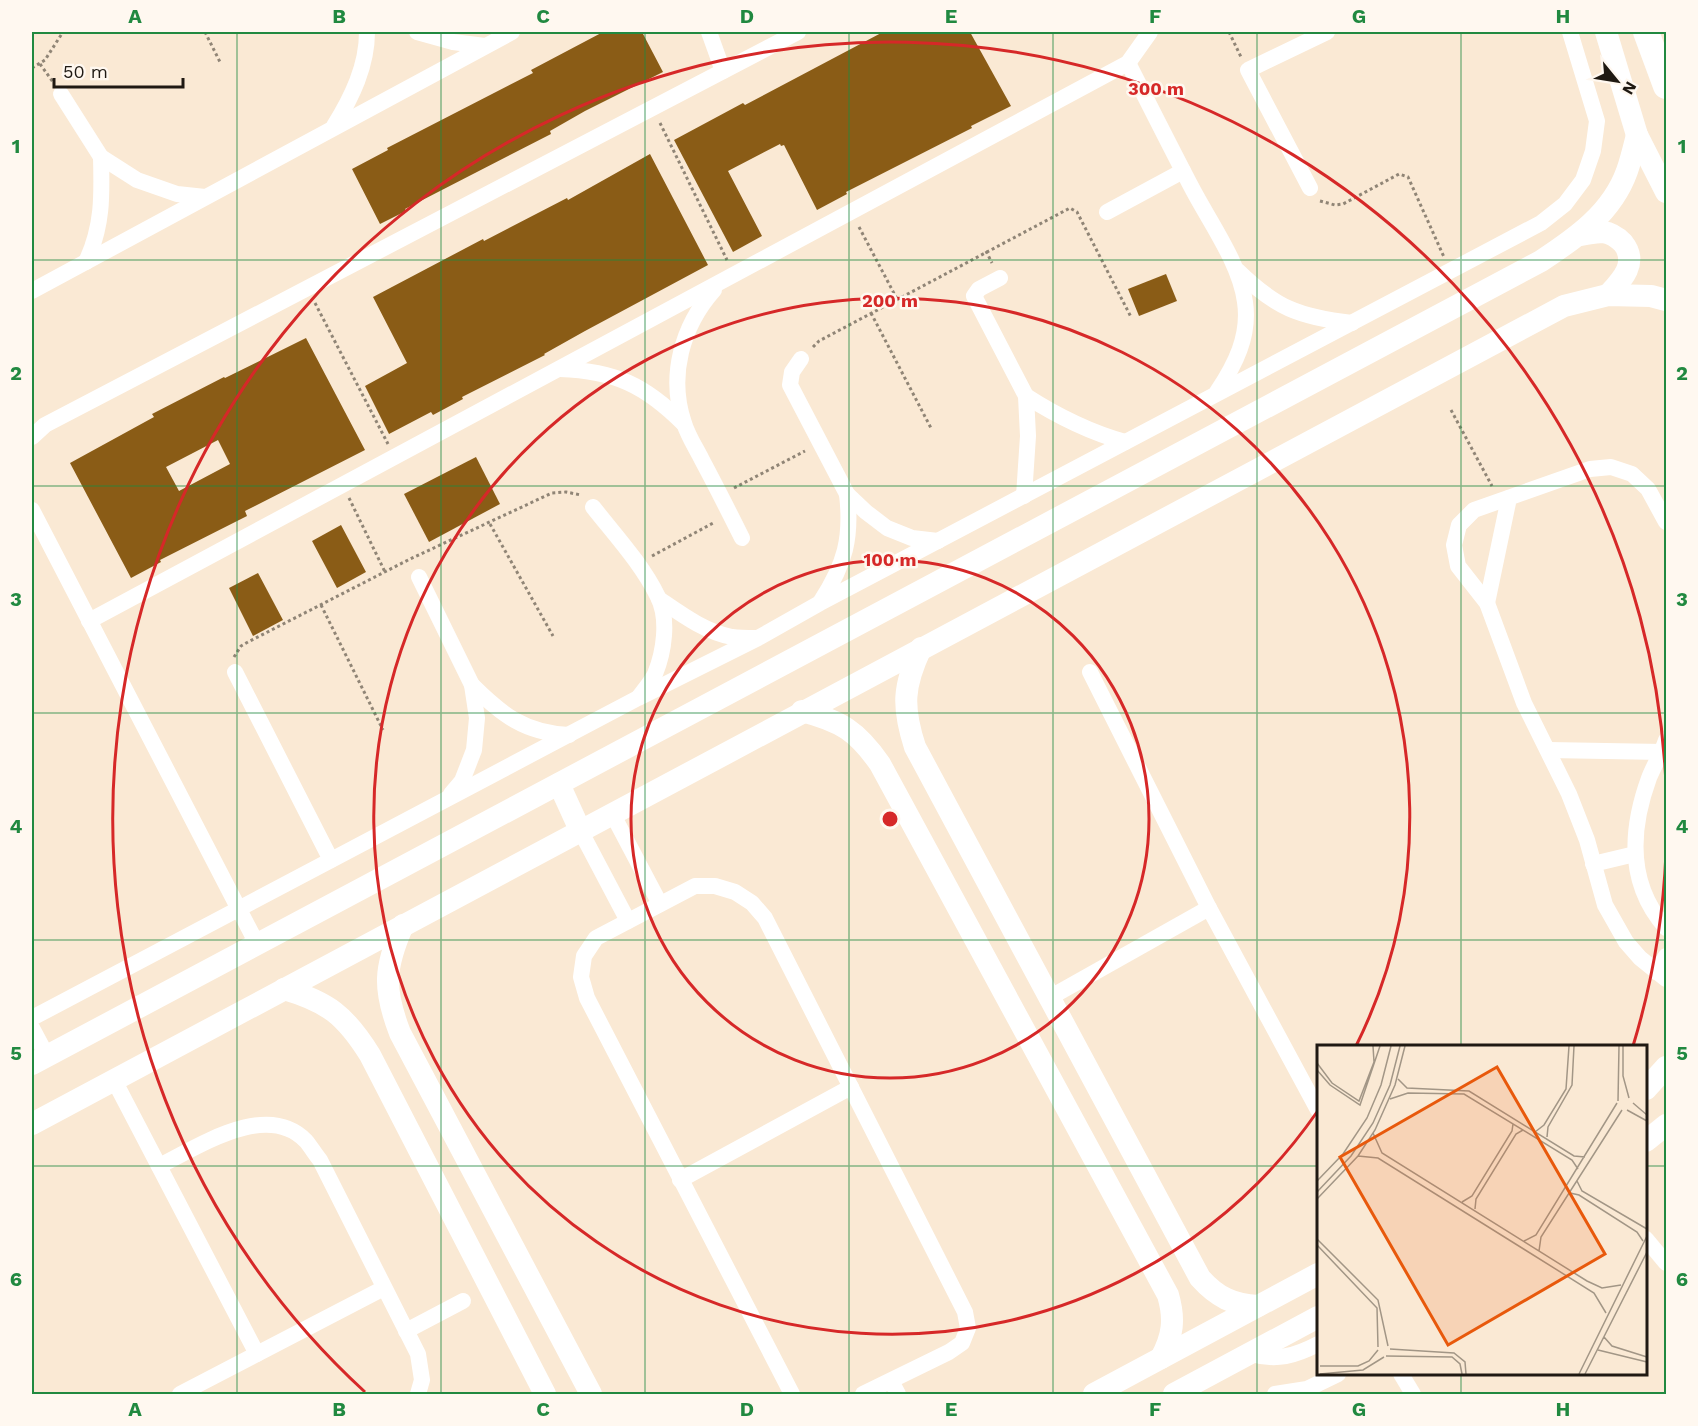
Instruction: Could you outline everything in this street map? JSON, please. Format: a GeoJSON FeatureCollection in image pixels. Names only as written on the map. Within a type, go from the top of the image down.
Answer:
{"type":"FeatureCollection","features":[{"type":"Feature","properties":{"kind":"main road"},"geometry":{"type":"LineString","coordinates":[[1646,32],[1666,86]]}},
{"type":"Feature","properties":{"kind":"street"},"geometry":{"type":"LineString","coordinates":[[332,128],[350,101],[362,69],[367,32]]}},
{"type":"Feature","properties":{"kind":"street"},"geometry":{"type":"LineString","coordinates":[[417,32],[453,42],[485,46]]}},
{"type":"Feature","properties":{"kind":"street"},"geometry":{"type":"LineString","coordinates":[[32,291],[512,32]]}},
{"type":"Feature","properties":{"kind":"street"},"geometry":{"type":"LineString","coordinates":[[709,32],[723,71]]}},
{"type":"Feature","properties":{"kind":"street"},"geometry":{"type":"LineString","coordinates":[[32,437],[45,425],[798,32]]}},
{"type":"Feature","properties":{"kind":"street"},"geometry":{"type":"LineString","coordinates":[[89,621],[1128,63],[1150,32]]}},
{"type":"Feature","properties":{"kind":"street"},"geometry":{"type":"LineString","coordinates":[[1310,188],[1248,70],[1327,32]]}},
{"type":"Feature","properties":{"kind":"street"},"geometry":{"type":"LineString","coordinates":[[1557,32],[1578,57]]}},
{"type":"Feature","properties":{"kind":"street"},"geometry":{"type":"LineString","coordinates":[[32,1018],[446,799],[758,638],[820,603],[1541,223],[1565,204],[1582,180],[1593,151],[1596,121],[1570,32]]}},
{"type":"Feature","properties":{"kind":"street"},"geometry":{"type":"LineString","coordinates":[[1606,32],[1637,135],[1666,192]]}},
{"type":"Feature","properties":{"kind":"street"},"geometry":{"type":"LineString","coordinates":[[1128,63],[1237,271],[1245,303],[1244,336],[1234,367],[1215,395]]}},
{"type":"Feature","properties":{"kind":"street"},"geometry":{"type":"LineString","coordinates":[[62,94],[101,157],[137,180],[177,194],[206,197]]}},
{"type":"Feature","properties":{"kind":"street"},"geometry":{"type":"LineString","coordinates":[[32,1028],[39,1060],[1541,261],[1580,235],[1607,207],[1627,173],[1637,135]]}},
{"type":"Feature","properties":{"kind":"street"},"geometry":{"type":"LineString","coordinates":[[86,262],[94,245],[103,201],[101,157]]}},
{"type":"Feature","properties":{"kind":"street"},"geometry":{"type":"LineString","coordinates":[[1107,212],[1183,171]]}},
{"type":"Feature","properties":{"kind":"street"},"geometry":{"type":"LineString","coordinates":[[1580,235],[1604,232],[1618,237],[1627,249],[1630,264],[1624,278],[1608,295]]}},
{"type":"Feature","properties":{"kind":"street"},"geometry":{"type":"LineString","coordinates":[[1237,271],[1260,293],[1288,310],[1319,320],[1352,323]]}},
{"type":"Feature","properties":{"kind":"street"},"geometry":{"type":"LineString","coordinates":[[728,278],[701,305],[687,332],[679,362],[678,393],[684,423],[742,538]]}},
{"type":"Feature","properties":{"kind":"street"},"geometry":{"type":"LineString","coordinates":[[1000,278],[977,290],[974,296],[1026,396],[1028,436],[1024,496]]}},
{"type":"Feature","properties":{"kind":"street"},"geometry":{"type":"LineString","coordinates":[[32,1124],[1564,306],[1608,295],[1651,296],[1666,300]]}},
{"type":"Feature","properties":{"kind":"street"},"geometry":{"type":"LineString","coordinates":[[801,359],[792,372],[790,385],[847,494],[887,528],[912,538],[938,541]]}},
{"type":"Feature","properties":{"kind":"street"},"geometry":{"type":"LineString","coordinates":[[559,369],[588,370],[615,376],[664,404],[684,423]]}},
{"type":"Feature","properties":{"kind":"street"},"geometry":{"type":"LineString","coordinates":[[1026,396],[1073,424],[1099,435],[1125,442]]}},
{"type":"Feature","properties":{"kind":"street"},"geometry":{"type":"LineString","coordinates":[[1666,522],[1648,489],[1632,474],[1611,467],[1590,469],[1474,510],[1459,525],[1454,545],[1458,566],[1487,603],[1524,703],[1579,817],[1601,895],[1614,924],[1640,958],[1661,976],[1666,956]]}},
{"type":"Feature","properties":{"kind":"street"},"geometry":{"type":"LineString","coordinates":[[820,603],[836,579],[845,550],[850,521],[847,494]]}},
{"type":"Feature","properties":{"kind":"street"},"geometry":{"type":"LineString","coordinates":[[1487,603],[1504,499]]}},
{"type":"Feature","properties":{"kind":"street"},"geometry":{"type":"LineString","coordinates":[[593,507],[638,563],[659,598],[664,625],[662,650],[654,676],[638,699]]}},
{"type":"Feature","properties":{"kind":"street"},"geometry":{"type":"LineString","coordinates":[[32,510],[257,944]]}},
{"type":"Feature","properties":{"kind":"street"},"geometry":{"type":"LineString","coordinates":[[419,577],[472,685],[477,718],[474,750],[462,781],[446,799]]}},
{"type":"Feature","properties":{"kind":"street"},"geometry":{"type":"LineString","coordinates":[[659,598],[686,617],[707,628],[731,637],[758,638]]}},
{"type":"Feature","properties":{"kind":"street"},"geometry":{"type":"LineString","coordinates":[[921,648],[910,671],[906,697],[907,723],[915,747],[1200,1278],[1211,1291],[1225,1300],[1241,1305],[1258,1306]]}},
{"type":"Feature","properties":{"kind":"street"},"geometry":{"type":"LineString","coordinates":[[236,672],[331,860]]}},
{"type":"Feature","properties":{"kind":"street"},"geometry":{"type":"LineString","coordinates":[[1090,672],[1209,908],[1317,1108]]}},
{"type":"Feature","properties":{"kind":"street"},"geometry":{"type":"LineString","coordinates":[[472,685],[494,707],[519,724],[547,734],[569,735]]}},
{"type":"Feature","properties":{"kind":"street"},"geometry":{"type":"LineString","coordinates":[[802,711],[826,717],[848,728],[866,744],[880,764],[1168,1295],[1173,1311],[1173,1328],[1169,1344],[1161,1359]]}},
{"type":"Feature","properties":{"kind":"street"},"geometry":{"type":"LineString","coordinates":[[1548,750],[1664,746],[1650,776],[1642,801],[1636,827],[1635,854],[1639,878],[1648,900],[1666,928]]}},
{"type":"Feature","properties":{"kind":"street"},"geometry":{"type":"LineString","coordinates":[[559,784],[580,830],[628,921]]}},
{"type":"Feature","properties":{"kind":"street"},"geometry":{"type":"LineString","coordinates":[[612,813],[660,904]]}},
{"type":"Feature","properties":{"kind":"street"},"geometry":{"type":"LineString","coordinates":[[1593,864],[1635,854]]}},
{"type":"Feature","properties":{"kind":"street"},"geometry":{"type":"LineString","coordinates":[[792,1395],[587,998],[581,978],[584,956],[596,938],[695,886],[716,886],[735,892],[752,903],[765,918],[965,1312],[968,1328],[962,1343],[894,1388],[863,1395]]}},
{"type":"Feature","properties":{"kind":"street"},"geometry":{"type":"LineString","coordinates":[[1049,998],[1209,908]]}},
{"type":"Feature","properties":{"kind":"street"},"geometry":{"type":"LineString","coordinates":[[403,925],[392,951],[387,978],[390,1006],[400,1033],[591,1395]]}},
{"type":"Feature","properties":{"kind":"street"},"geometry":{"type":"LineString","coordinates":[[284,989],[311,997],[335,1011],[355,1031],[370,1055],[545,1395]]}},
{"type":"Feature","properties":{"kind":"street"},"geometry":{"type":"LineString","coordinates":[[1647,1088],[1666,1067]]}},
{"type":"Feature","properties":{"kind":"street"},"geometry":{"type":"LineString","coordinates":[[114,1080],[257,1354]]}},
{"type":"Feature","properties":{"kind":"street"},"geometry":{"type":"LineString","coordinates":[[680,1180],[851,1087]]}},
{"type":"Feature","properties":{"kind":"street"},"geometry":{"type":"LineString","coordinates":[[159,1166],[232,1131],[256,1124],[282,1127],[304,1140],[320,1160],[418,1354],[422,1380],[418,1395]]}},
{"type":"Feature","properties":{"kind":"street"},"geometry":{"type":"LineString","coordinates":[[1647,1140],[1666,1125]]}},
{"type":"Feature","properties":{"kind":"street"},"geometry":{"type":"LineString","coordinates":[[1647,1240],[1666,1263]]}},
{"type":"Feature","properties":{"kind":"street"},"geometry":{"type":"LineString","coordinates":[[1094,1395],[1317,1275]]}},
{"type":"Feature","properties":{"kind":"street"},"geometry":{"type":"LineString","coordinates":[[180,1395],[384,1288]]}},
{"type":"Feature","properties":{"kind":"street"},"geometry":{"type":"LineString","coordinates":[[406,1330],[464,1301]]}},
{"type":"Feature","properties":{"kind":"street"},"geometry":{"type":"LineString","coordinates":[[1174,1395],[1317,1318]]}},
{"type":"Feature","properties":{"kind":"street"},"geometry":{"type":"LineString","coordinates":[[1251,1354],[1273,1358],[1286,1357],[1299,1354],[1317,1345]]}},
{"type":"Feature","properties":{"kind":"street"},"geometry":{"type":"LineString","coordinates":[[1275,1395],[1307,1389],[1336,1375]]}},
{"type":"Feature","properties":{"kind":"street"},"geometry":{"type":"LineString","coordinates":[[1402,1375],[1413,1395]]}},
{"type":"Feature","properties":{"kind":"path"},"geometry":{"type":"LineString","coordinates":[[32,68],[45,60],[63,32]]}},
{"type":"Feature","properties":{"kind":"path"},"geometry":{"type":"LineString","coordinates":[[205,32],[220,62]]}},
{"type":"Feature","properties":{"kind":"path"},"geometry":{"type":"LineString","coordinates":[[1229,32],[1248,70]]}},
{"type":"Feature","properties":{"kind":"path"},"geometry":{"type":"LineString","coordinates":[[653,108],[728,278]]}},
{"type":"Feature","properties":{"kind":"path"},"geometry":{"type":"LineString","coordinates":[[1310,188],[1320,201],[1335,206],[1399,174],[1404,174],[1408,177],[1450,271]]}},
{"type":"Feature","properties":{"kind":"path"},"geometry":{"type":"LineString","coordinates":[[852,212],[897,299]]}},
{"type":"Feature","properties":{"kind":"path"},"geometry":{"type":"LineString","coordinates":[[308,288],[395,457]]}},
{"type":"Feature","properties":{"kind":"path"},"geometry":{"type":"LineString","coordinates":[[871,313],[932,430]]}},
{"type":"Feature","properties":{"kind":"path"},"geometry":{"type":"LineString","coordinates":[[1451,410],[1504,499]]}},
{"type":"Feature","properties":{"kind":"path"},"geometry":{"type":"LineString","coordinates":[[720,495],[820,443]]}},
{"type":"Feature","properties":{"kind":"path"},"geometry":{"type":"LineString","coordinates":[[342,485],[385,572]]}},
{"type":"Feature","properties":{"kind":"path"},"geometry":{"type":"LineString","coordinates":[[638,563],[730,514]]}},
{"type":"Feature","properties":{"kind":"path"},"geometry":{"type":"LineString","coordinates":[[490,524],[553,636]]}},
{"type":"Feature","properties":{"kind":"path"},"geometry":{"type":"LineString","coordinates":[[321,605],[383,730]]}},
{"type":"Feature","properties":{"kind":"building"},"geometry":{"type":"Polygon","coordinates":[[[603,32],[642,32],[663,72],[585,111],[550,131],[551,134],[380,224],[352,169],[388,150],[387,148],[533,73],[531,70],[603,32]]]}},
{"type":"Feature","properties":{"kind":"building"},"geometry":{"type":"Polygon","coordinates":[[[883,32],[970,32],[1011,106],[846,192],[847,194],[817,210],[784,145],[780,144],[728,171],[762,236],[733,252],[674,140],[883,32]]]}},
{"type":"Feature","properties":{"kind":"building"},"geometry":{"type":"Polygon","coordinates":[[[650,154],[708,265],[545,355],[462,397],[463,399],[433,415],[431,412],[389,434],[365,386],[407,363],[373,297],[483,239],[484,241],[567,198],[568,200],[650,154]]]}},
{"type":"Feature","properties":{"kind":"building"},"geometry":{"type":"Polygon","coordinates":[[[1166,274],[1177,301],[1139,316],[1128,289],[1166,274]]]}},
{"type":"Feature","properties":{"kind":"building"},"geometry":{"type":"Polygon","coordinates":[[[306,338],[365,450],[245,511],[247,516],[160,560],[161,562],[131,578],[70,463],[154,417],[152,414],[306,338]],[[218,440],[166,467],[179,491],[230,464],[218,440]]]}},
{"type":"Feature","properties":{"kind":"building"},"geometry":{"type":"Polygon","coordinates":[[[476,457],[500,504],[429,542],[404,494],[476,457]]]}},
{"type":"Feature","properties":{"kind":"building"},"geometry":{"type":"Polygon","coordinates":[[[341,525],[366,572],[337,588],[312,541],[341,525]]]}},
{"type":"Feature","properties":{"kind":"building"},"geometry":{"type":"Polygon","coordinates":[[[258,573],[283,620],[253,636],[229,588],[258,573]]]}}]}
